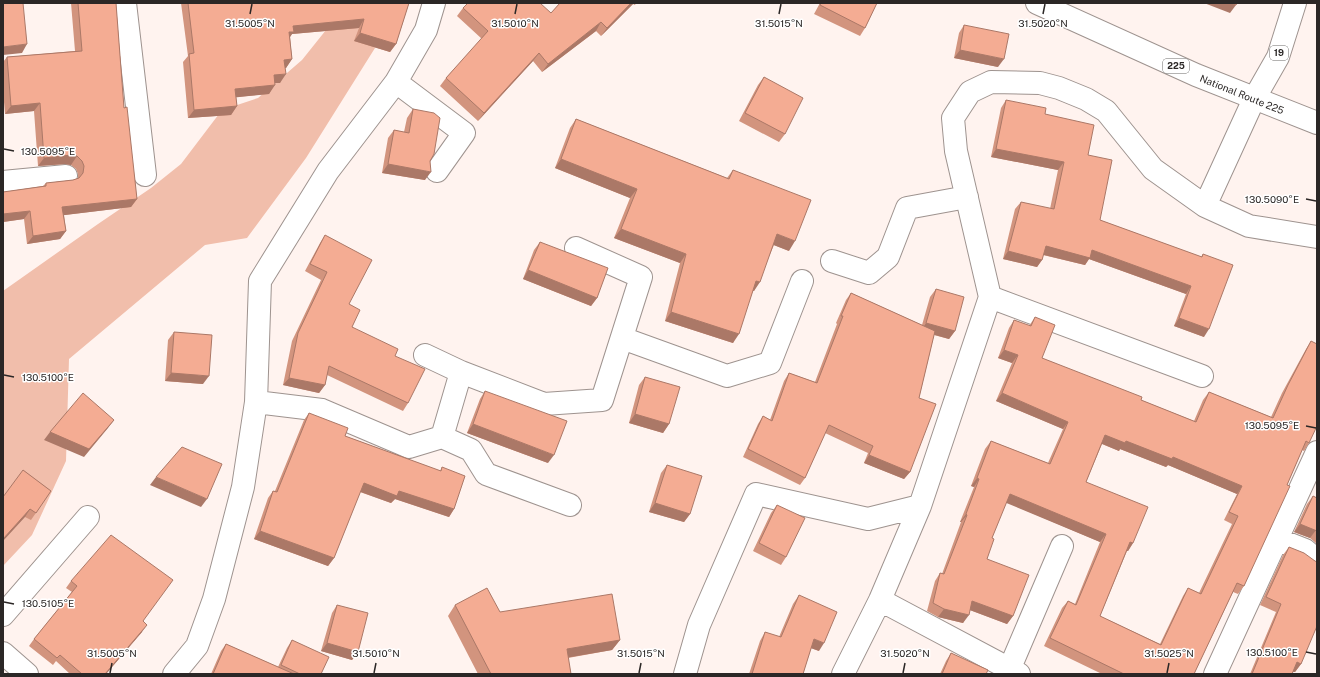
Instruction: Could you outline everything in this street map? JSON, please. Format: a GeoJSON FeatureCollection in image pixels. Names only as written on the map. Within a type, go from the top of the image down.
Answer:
{"type":"FeatureCollection","features":[{"type":"Feature","properties":{"kind":"main road"},"geometry":{"type":"LineString","coordinates":[[125,3],[145,175]]}},
{"type":"Feature","properties":{"kind":"main road"},"geometry":{"type":"LineString","coordinates":[[174,674],[197,646],[214,599],[243,487],[256,402],[260,281],[328,171],[396,82],[426,30],[434,3]]}},
{"type":"Feature","properties":{"kind":"main road","name":"National Route 225"},"geometry":{"type":"LineString","coordinates":[[1037,3],[1196,76],[1317,123]]}},
{"type":"Feature","properties":{"kind":"main road","name":"19"},"geometry":{"type":"LineString","coordinates":[[1254,99],[1278,57],[1295,3]]}},
{"type":"Feature","properties":{"kind":"main road"},"geometry":{"type":"LineString","coordinates":[[396,82],[464,133],[437,171]]}},
{"type":"Feature","properties":{"kind":"main road"},"geometry":{"type":"LineString","coordinates":[[843,674],[880,600],[920,506],[990,297],[956,151],[953,118],[970,92],[991,82],[1040,83],[1059,88],[1086,99],[1106,111],[1153,169],[1205,206],[1249,226],[1317,237]]}},
{"type":"Feature","properties":{"kind":"main road"},"geometry":{"type":"LineString","coordinates":[[1205,206],[1254,99]]}},
{"type":"Feature","properties":{"kind":"main road"},"geometry":{"type":"LineString","coordinates":[[3,182],[66,176]]}},
{"type":"Feature","properties":{"kind":"main road"},"geometry":{"type":"LineString","coordinates":[[832,261],[869,273],[888,257],[907,208],[967,197]]}},
{"type":"Feature","properties":{"kind":"main road"},"geometry":{"type":"LineString","coordinates":[[424,355],[461,372],[544,404],[602,400],[641,277],[576,248]]}},
{"type":"Feature","properties":{"kind":"main road"},"geometry":{"type":"LineString","coordinates":[[622,338],[727,376],[770,363],[802,282]]}},
{"type":"Feature","properties":{"kind":"main road"},"geometry":{"type":"LineString","coordinates":[[990,297],[1202,376]]}},
{"type":"Feature","properties":{"kind":"main road"},"geometry":{"type":"LineString","coordinates":[[442,437],[461,372]]}},
{"type":"Feature","properties":{"kind":"main road"},"geometry":{"type":"LineString","coordinates":[[256,402],[322,410],[409,447],[442,437],[472,450],[486,474],[570,505]]}},
{"type":"Feature","properties":{"kind":"main road"},"geometry":{"type":"LineString","coordinates":[[1215,674],[1317,452]]}},
{"type":"Feature","properties":{"kind":"main road"},"geometry":{"type":"LineString","coordinates":[[685,674],[699,625],[756,494],[868,519],[920,506]]}},
{"type":"Feature","properties":{"kind":"main road"},"geometry":{"type":"LineString","coordinates":[[3,615],[88,517]]}},
{"type":"Feature","properties":{"kind":"main road"},"geometry":{"type":"LineString","coordinates":[[1277,539],[1305,550],[1317,560]]}},
{"type":"Feature","properties":{"kind":"main road"},"geometry":{"type":"LineString","coordinates":[[880,600],[1014,672],[1062,546]]}},
{"type":"Feature","properties":{"kind":"main road"},"geometry":{"type":"LineString","coordinates":[[3,653],[27,674]]}},
{"type":"Feature","properties":{"kind":"shaded area"},"geometry":{"type":"Polygon","coordinates":[[[358,22],[375,48],[306,158],[247,238],[205,245],[69,359],[66,461],[32,535],[3,566],[3,291],[151,188],[181,164],[222,110],[258,98],[302,60],[330,25],[358,22]]]}},
{"type":"Feature","properties":{"kind":"building"},"geometry":{"type":"Polygon","coordinates":[[[3,3],[23,3],[27,44],[3,47],[3,3]]]}},
{"type":"Feature","properties":{"kind":"building"},"geometry":{"type":"Polygon","coordinates":[[[78,3],[116,3],[124,108],[127,107],[137,199],[62,207],[66,231],[33,236],[30,211],[3,214],[3,192],[46,186],[46,183],[73,180],[79,178],[83,173],[84,166],[82,161],[77,156],[71,155],[44,158],[40,103],[11,106],[7,57],[82,51],[78,3]]]}},
{"type":"Feature","properties":{"kind":"building"},"geometry":{"type":"Polygon","coordinates":[[[188,3],[409,3],[396,44],[360,33],[364,19],[293,26],[294,32],[289,32],[292,59],[284,60],[286,74],[274,75],[275,85],[235,89],[237,106],[194,110],[189,54],[194,53],[188,3]]]}},
{"type":"Feature","properties":{"kind":"building"},"geometry":{"type":"Polygon","coordinates":[[[468,3],[540,3],[551,13],[560,3],[631,3],[607,28],[601,22],[548,64],[539,53],[484,113],[446,78],[488,31],[463,8],[468,3]]]}},
{"type":"Feature","properties":{"kind":"building"},"geometry":{"type":"Polygon","coordinates":[[[821,3],[877,3],[865,28],[820,5],[821,3]]]}},
{"type":"Feature","properties":{"kind":"building"},"geometry":{"type":"Polygon","coordinates":[[[964,25],[1009,34],[1004,59],[960,50],[964,25]]]}},
{"type":"Feature","properties":{"kind":"building"},"geometry":{"type":"Polygon","coordinates":[[[764,77],[803,98],[785,134],[745,113],[764,77]]]}},
{"type":"Feature","properties":{"kind":"building"},"geometry":{"type":"Polygon","coordinates":[[[1006,100],[1046,108],[1045,114],[1094,125],[1088,155],[1112,160],[1100,220],[1202,257],[1203,254],[1233,265],[1209,329],[1179,318],[1191,286],[1092,250],[1090,258],[1046,246],[1042,260],[1008,251],[1021,202],[1054,209],[1064,162],[996,149],[1006,100]]]}},
{"type":"Feature","properties":{"kind":"building"},"geometry":{"type":"Polygon","coordinates":[[[413,109],[434,113],[440,118],[434,154],[430,161],[431,172],[388,164],[394,130],[409,133],[413,109]]]}},
{"type":"Feature","properties":{"kind":"building"},"geometry":{"type":"Polygon","coordinates":[[[576,119],[729,179],[733,170],[811,200],[795,241],[777,234],[760,282],[756,281],[739,334],[671,312],[686,254],[621,229],[637,189],[561,159],[576,119]]]}},
{"type":"Feature","properties":{"kind":"building"},"geometry":{"type":"Polygon","coordinates":[[[325,235],[372,260],[349,304],[360,310],[352,327],[398,349],[395,356],[425,369],[408,403],[329,366],[325,385],[289,378],[298,333],[327,272],[310,264],[325,235]]]}},
{"type":"Feature","properties":{"kind":"building"},"geometry":{"type":"Polygon","coordinates":[[[540,242],[608,268],[597,298],[528,270],[540,242]]]}},
{"type":"Feature","properties":{"kind":"building"},"geometry":{"type":"Polygon","coordinates":[[[936,289],[964,297],[955,331],[926,323],[936,289]]]}},
{"type":"Feature","properties":{"kind":"building"},"geometry":{"type":"Polygon","coordinates":[[[851,293],[935,331],[919,398],[936,404],[910,472],[869,455],[873,446],[829,425],[805,478],[748,449],[763,416],[772,421],[789,373],[817,383],[843,316],[841,316],[851,293]]]}},
{"type":"Feature","properties":{"kind":"building"},"geometry":{"type":"Polygon","coordinates":[[[1035,317],[1055,325],[1042,358],[1142,397],[1141,400],[1196,422],[1209,392],[1273,418],[1311,341],[1317,344],[1317,426],[1309,443],[1306,441],[1287,485],[1290,486],[1244,586],[1237,583],[1194,674],[1124,674],[1050,638],[1068,601],[1076,605],[1106,534],[1010,494],[992,538],[994,539],[987,559],[1029,575],[1013,616],[972,601],[969,615],[944,609],[933,603],[940,573],[944,574],[967,515],[966,514],[979,479],[977,478],[991,441],[1050,464],[1068,422],[1002,393],[1018,355],[1004,350],[1014,320],[1031,326],[1035,317]],[[1105,435],[1086,482],[1148,507],[1133,543],[1130,542],[1100,616],[1161,645],[1188,588],[1201,594],[1238,516],[1229,512],[1242,486],[1173,457],[1172,459],[1126,441],[1125,443],[1105,435]]]}},
{"type":"Feature","properties":{"kind":"building"},"geometry":{"type":"Polygon","coordinates":[[[174,332],[212,335],[209,376],[171,373],[174,332]]]}},
{"type":"Feature","properties":{"kind":"building"},"geometry":{"type":"Polygon","coordinates":[[[645,377],[680,387],[669,424],[635,414],[645,377]]]}},
{"type":"Feature","properties":{"kind":"building"},"geometry":{"type":"Polygon","coordinates":[[[485,391],[567,421],[554,455],[473,424],[485,391]]]}},
{"type":"Feature","properties":{"kind":"building"},"geometry":{"type":"Polygon","coordinates":[[[83,393],[114,420],[89,449],[50,432],[83,393]]]}},
{"type":"Feature","properties":{"kind":"building"},"geometry":{"type":"Polygon","coordinates":[[[309,413],[348,428],[345,436],[441,471],[442,467],[465,476],[454,509],[399,491],[397,496],[364,483],[334,558],[260,531],[273,491],[277,492],[309,413]]]}},
{"type":"Feature","properties":{"kind":"building"},"geometry":{"type":"Polygon","coordinates":[[[182,447],[222,464],[207,499],[156,477],[182,447]]]}},
{"type":"Feature","properties":{"kind":"building"},"geometry":{"type":"Polygon","coordinates":[[[667,465],[702,476],[690,514],[655,503],[667,465]]]}},
{"type":"Feature","properties":{"kind":"building"},"geometry":{"type":"Polygon","coordinates":[[[23,470],[51,491],[36,513],[30,509],[3,539],[3,497],[23,470]]]}},
{"type":"Feature","properties":{"kind":"building"},"geometry":{"type":"Polygon","coordinates":[[[1313,496],[1317,498],[1317,531],[1300,524],[1313,496]]]}},
{"type":"Feature","properties":{"kind":"building"},"geometry":{"type":"Polygon","coordinates":[[[777,505],[805,518],[786,557],[759,543],[777,505]]]}},
{"type":"Feature","properties":{"kind":"building"},"geometry":{"type":"Polygon","coordinates":[[[111,535],[173,580],[143,621],[147,625],[105,674],[82,674],[60,655],[57,658],[34,639],[77,586],[71,581],[111,535]]]}},
{"type":"Feature","properties":{"kind":"building"},"geometry":{"type":"Polygon","coordinates":[[[1289,547],[1304,553],[1317,562],[1317,626],[1301,664],[1297,662],[1292,674],[1252,674],[1281,604],[1266,597],[1289,547]]]}},
{"type":"Feature","properties":{"kind":"building"},"geometry":{"type":"Polygon","coordinates":[[[487,588],[500,612],[612,594],[620,640],[567,649],[571,674],[491,674],[455,605],[487,588]]]}},
{"type":"Feature","properties":{"kind":"building"},"geometry":{"type":"Polygon","coordinates":[[[799,595],[837,612],[824,643],[814,639],[803,674],[752,674],[765,632],[781,637],[799,595]]]}},
{"type":"Feature","properties":{"kind":"building"},"geometry":{"type":"Polygon","coordinates":[[[337,605],[368,613],[358,652],[327,643],[337,605]]]}},
{"type":"Feature","properties":{"kind":"building"},"geometry":{"type":"Polygon","coordinates":[[[292,640],[329,657],[321,674],[300,674],[281,665],[292,640]]]}},
{"type":"Feature","properties":{"kind":"building"},"geometry":{"type":"Polygon","coordinates":[[[226,644],[294,674],[213,674],[226,644]]]}},
{"type":"Feature","properties":{"kind":"building"},"geometry":{"type":"Polygon","coordinates":[[[951,653],[988,670],[986,674],[942,674],[951,653]]]}}]}
